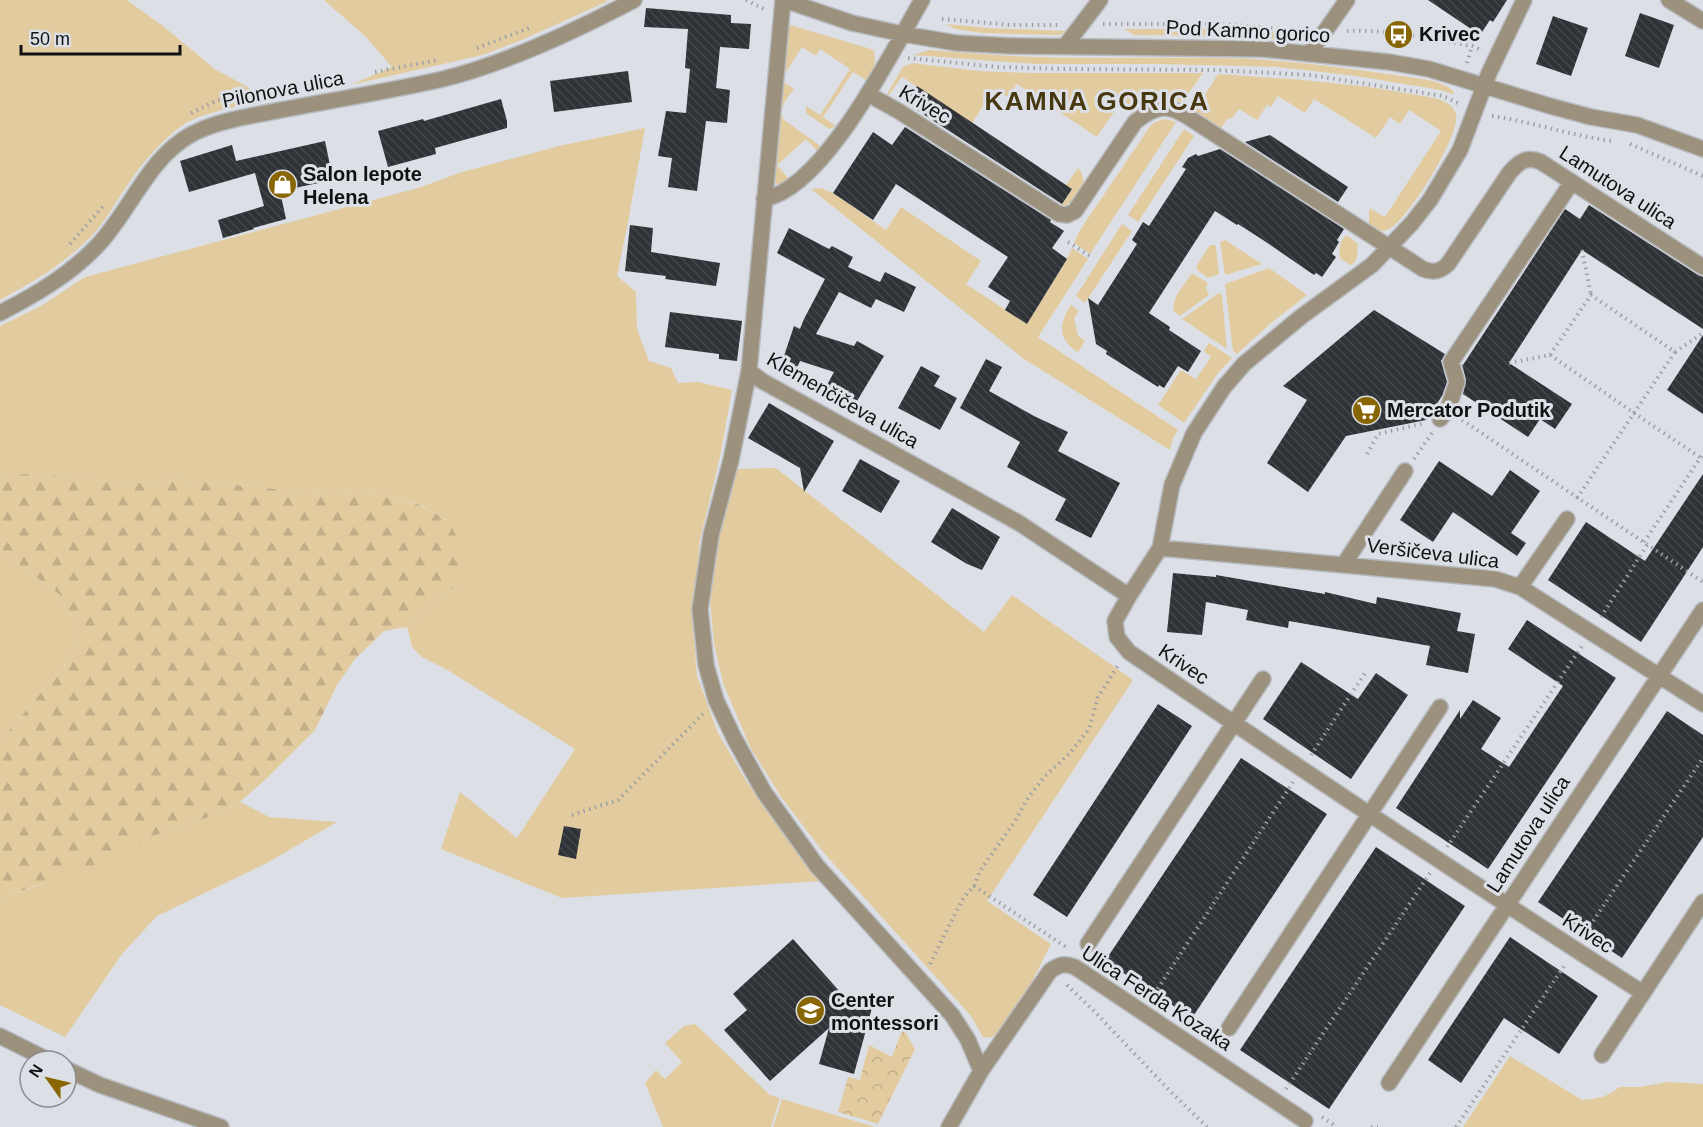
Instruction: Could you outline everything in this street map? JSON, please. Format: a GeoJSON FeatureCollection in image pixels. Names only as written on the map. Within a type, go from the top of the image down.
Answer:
{"type":"FeatureCollection","features":[{"type":"Feature","properties":{"kind":"street","name":"Pilonova ulica"},"geometry":{"type":"LineString","coordinates":[[0,313],[53,282],[84,259],[111,231],[161,159],[182,140],[199,130],[245,117],[440,80],[491,65],[553,39],[634,0]]}},
{"type":"Feature","properties":{"kind":"street","name":"Pod Kamno gorico"},"geometry":{"type":"LineString","coordinates":[[783,0],[852,23],[956,43],[1251,49],[1389,62],[1429,69],[1591,117],[1636,125],[1703,149]]}},
{"type":"Feature","properties":{"kind":"street","name":"Klemenčičeva ulica"},"geometry":{"type":"LineString","coordinates":[[783,0],[749,371],[762,381],[1019,523],[1129,596]]}},
{"type":"Feature","properties":{"kind":"street"},"geometry":{"type":"LineString","coordinates":[[764,199],[773,197],[795,184],[821,159],[868,94],[921,0]]}},
{"type":"Feature","properties":{"kind":"street"},"geometry":{"type":"LineString","coordinates":[[1065,46],[1100,0]]}},
{"type":"Feature","properties":{"kind":"street"},"geometry":{"type":"LineString","coordinates":[[1309,54],[1347,0]]}},
{"type":"Feature","properties":{"kind":"street","name":"Krivec"},"geometry":{"type":"LineString","coordinates":[[1524,0],[1495,59],[1460,150],[1442,182],[1412,223],[1372,265],[1302,316],[1244,364],[1224,387],[1194,433],[1172,485],[1160,548],[1115,621],[1117,637],[1129,652],[1438,860],[1643,993]]}},
{"type":"Feature","properties":{"kind":"street"},"geometry":{"type":"LineString","coordinates":[[1669,0],[1703,21]]}},
{"type":"Feature","properties":{"kind":"street","name":"Krivec"},"geometry":{"type":"LineString","coordinates":[[868,94],[900,111],[1059,214],[1067,215],[1075,211],[1135,122],[1154,110],[1170,108],[1185,115],[1389,248]]}},
{"type":"Feature","properties":{"kind":"street","name":"Lamutova ulica"},"geometry":{"type":"LineString","coordinates":[[1389,248],[1423,269],[1437,272],[1448,264],[1510,172],[1525,159],[1533,159],[1703,267]]}},
{"type":"Feature","properties":{"kind":"street"},"geometry":{"type":"LineString","coordinates":[[1444,415],[1457,382],[1451,362],[1572,182]]}},
{"type":"Feature","properties":{"kind":"street"},"geometry":{"type":"LineString","coordinates":[[749,371],[731,460],[711,534],[700,609],[706,665],[716,700],[764,792],[817,866],[952,1015],[968,1040],[981,1071]]}},
{"type":"Feature","properties":{"kind":"street"},"geometry":{"type":"LineString","coordinates":[[1344,564],[1406,471]]}},
{"type":"Feature","properties":{"kind":"street"},"geometry":{"type":"LineString","coordinates":[[1520,587],[1568,519]]}},
{"type":"Feature","properties":{"kind":"street","name":"Veršičeva ulica"},"geometry":{"type":"LineString","coordinates":[[1160,548],[1495,579],[1520,587],[1703,704]]}},
{"type":"Feature","properties":{"kind":"street","name":"Lamutova ulica"},"geometry":{"type":"LineString","coordinates":[[1389,1083],[1703,610]]}},
{"type":"Feature","properties":{"kind":"street"},"geometry":{"type":"LineString","coordinates":[[1088,944],[1263,679]]}},
{"type":"Feature","properties":{"kind":"street"},"geometry":{"type":"LineString","coordinates":[[1229,1028],[1440,707]]}},
{"type":"Feature","properties":{"kind":"street"},"geometry":{"type":"LineString","coordinates":[[1602,1055],[1703,902]]}},
{"type":"Feature","properties":{"kind":"street","name":"Ulica Ferda Kozaka"},"geometry":{"type":"LineString","coordinates":[[950,1127],[981,1071],[1050,971],[1066,963],[1305,1120]]}},
{"type":"Feature","properties":{"kind":"street"},"geometry":{"type":"LineString","coordinates":[[0,1036],[26,1049]]}},
{"type":"Feature","properties":{"kind":"street"},"geometry":{"type":"LineString","coordinates":[[78,1075],[100,1085],[221,1127]]}},
{"type":"Feature","properties":{"kind":"path"},"geometry":{"type":"LineString","coordinates":[[746,0],[765,10]]}},
{"type":"Feature","properties":{"kind":"path"},"geometry":{"type":"LineString","coordinates":[[942,19],[1011,25],[1065,25]]}},
{"type":"Feature","properties":{"kind":"path","name":"Pod Kamno gorico"},"geometry":{"type":"LineString","coordinates":[[1093,24],[1222,24],[1316,32]]}},
{"type":"Feature","properties":{"kind":"path","name":"Pod Kamno gorico"},"geometry":{"type":"LineString","coordinates":[[1344,31],[1364,30],[1405,35],[1472,46],[1484,52]]}},
{"type":"Feature","properties":{"kind":"path","name":"Pod Kamno gorico"},"geometry":{"type":"LineString","coordinates":[[910,58],[998,67],[1214,70],[1310,75],[1443,96],[1458,103]]}},
{"type":"Feature","properties":{"kind":"path"},"geometry":{"type":"LineString","coordinates":[[1499,117],[1591,138],[1629,143],[1703,176]]}},
{"type":"Feature","properties":{"kind":"path"},"geometry":{"type":"LineString","coordinates":[[1068,242],[1094,258]]}},
{"type":"Feature","properties":{"kind":"path"},"geometry":{"type":"LineString","coordinates":[[1582,250],[1591,295],[1675,352]]}},
{"type":"Feature","properties":{"kind":"path"},"geometry":{"type":"LineString","coordinates":[[1509,363],[1550,355],[1591,295]]}},
{"type":"Feature","properties":{"kind":"path"},"geometry":{"type":"LineString","coordinates":[[1577,498],[1675,352],[1703,333]]}},
{"type":"Feature","properties":{"kind":"path"},"geometry":{"type":"LineString","coordinates":[[1284,1092],[1591,632],[1702,456],[1634,413],[1550,355]]}},
{"type":"Feature","properties":{"kind":"path"},"geometry":{"type":"LineString","coordinates":[[1406,471],[1444,415]]}},
{"type":"Feature","properties":{"kind":"path"},"geometry":{"type":"LineString","coordinates":[[1367,454],[1378,434],[1444,415],[1577,498],[1703,582]]}},
{"type":"Feature","properties":{"kind":"path"},"geometry":{"type":"LineString","coordinates":[[922,981],[964,897],[974,886],[980,871],[1044,777],[1070,753],[1089,729],[1098,697],[1129,652]]}},
{"type":"Feature","properties":{"kind":"path"},"geometry":{"type":"LineString","coordinates":[[1149,1002],[1365,673]]}},
{"type":"Feature","properties":{"kind":"path"},"geometry":{"type":"LineString","coordinates":[[573,815],[618,800],[716,700]]}},
{"type":"Feature","properties":{"kind":"path"},"geometry":{"type":"LineString","coordinates":[[1050,971],[1095,1012],[1207,1127]]}},
{"type":"Feature","properties":{"kind":"path"},"geometry":{"type":"LineString","coordinates":[[1371,1127],[1378,1127]]}},
{"type":"Feature","properties":{"kind":"green space"},"geometry":{"type":"Polygon","coordinates":[[[0,0],[127,0],[163,26],[216,70],[250,88],[251,103],[197,118],[172,133],[140,168],[100,226],[86,242],[51,270],[0,300],[0,0]]]}},
{"type":"Feature","properties":{"kind":"green space"},"geometry":{"type":"Polygon","coordinates":[[[324,0],[606,0],[606,2],[483,55],[350,85],[392,67],[365,36],[324,0]]]}},
{"type":"Feature","properties":{"kind":"green space"},"geometry":{"type":"Polygon","coordinates":[[[946,24],[1067,31],[1059,35],[982,33],[955,29],[946,24]]]}},
{"type":"Feature","properties":{"kind":"green space"},"geometry":{"type":"Polygon","coordinates":[[[790,25],[871,49],[874,51],[875,60],[867,81],[853,72],[823,117],[836,126],[829,129],[806,113],[806,106],[820,115],[850,69],[820,49],[816,56],[802,47],[781,80],[794,89],[784,103],[782,114],[783,119],[821,147],[819,153],[806,139],[777,165],[789,179],[786,184],[778,185],[772,180],[785,32],[790,25]]]}},
{"type":"Feature","properties":{"kind":"green space"},"geometry":{"type":"Polygon","coordinates":[[[1124,29],[1268,31],[1315,37],[1304,41],[1233,36],[1134,35],[1124,29]]]}},
{"type":"Feature","properties":{"kind":"green space"},"geometry":{"type":"Polygon","coordinates":[[[929,50],[1038,57],[1235,58],[1281,61],[1426,80],[1442,84],[1454,92],[1453,94],[1356,76],[1278,67],[1036,64],[913,55],[929,50]]]}},
{"type":"Feature","properties":{"kind":"green space"},"geometry":{"type":"Polygon","coordinates":[[[912,63],[978,71],[1033,73],[1203,73],[1186,97],[1185,105],[1170,98],[1158,97],[1146,102],[1133,113],[1119,104],[1097,137],[1017,84],[1008,97],[994,89],[972,123],[902,77],[889,95],[887,94],[903,67],[912,63]]]}},
{"type":"Feature","properties":{"kind":"green space"},"geometry":{"type":"Polygon","coordinates":[[[1218,74],[1370,87],[1435,98],[1453,108],[1456,115],[1455,126],[1442,158],[1420,195],[1389,229],[1378,230],[1369,224],[1369,210],[1385,217],[1441,131],[1409,110],[1400,124],[1390,117],[1376,138],[1314,99],[1305,113],[1278,96],[1271,107],[1267,105],[1257,120],[1239,109],[1221,128],[1195,111],[1218,74]]]}},
{"type":"Feature","properties":{"kind":"green space"},"geometry":{"type":"Polygon","coordinates":[[[1165,119],[1176,122],[1090,254],[1074,243],[1080,230],[1151,125],[1165,119]]]}},
{"type":"Feature","properties":{"kind":"green space"},"geometry":{"type":"Polygon","coordinates":[[[645,128],[617,276],[636,292],[637,329],[649,361],[671,368],[678,383],[698,382],[732,390],[720,457],[700,540],[693,627],[697,676],[718,733],[747,782],[794,848],[821,881],[562,898],[441,849],[460,792],[517,838],[575,749],[449,671],[422,657],[412,647],[407,627],[434,601],[460,584],[449,521],[421,505],[384,495],[306,492],[173,479],[126,484],[39,473],[0,476],[0,326],[41,306],[85,277],[418,188],[462,172],[559,146],[645,128]]]}},
{"type":"Feature","properties":{"kind":"green space"},"geometry":{"type":"Polygon","coordinates":[[[1184,129],[1194,136],[1138,222],[1128,215],[1184,129]]]}},
{"type":"Feature","properties":{"kind":"green space"},"geometry":{"type":"Polygon","coordinates":[[[1078,168],[1083,180],[1081,192],[1073,201],[1061,206],[1072,189],[1066,185],[1078,168]]]}},
{"type":"Feature","properties":{"kind":"green space"},"geometry":{"type":"Polygon","coordinates":[[[821,188],[833,193],[886,230],[901,207],[981,261],[966,284],[1027,324],[1072,248],[1088,259],[1038,337],[1178,430],[1170,450],[1024,359],[811,189],[821,188]]]}},
{"type":"Feature","properties":{"kind":"green space"},"geometry":{"type":"Polygon","coordinates":[[[1122,224],[1132,231],[1085,303],[1076,296],[1122,224]]]}},
{"type":"Feature","properties":{"kind":"green space"},"geometry":{"type":"Polygon","coordinates":[[[1345,236],[1358,244],[1356,259],[1350,265],[1340,258],[1340,247],[1345,236]]]}},
{"type":"Feature","properties":{"kind":"green space"},"geometry":{"type":"Polygon","coordinates":[[[1225,240],[1262,264],[1225,275],[1220,242],[1225,240]]]}},
{"type":"Feature","properties":{"kind":"green space"},"geometry":{"type":"Polygon","coordinates":[[[1210,245],[1216,247],[1219,274],[1208,278],[1197,270],[1197,265],[1210,245]]]}},
{"type":"Feature","properties":{"kind":"green space"},"geometry":{"type":"Polygon","coordinates":[[[1269,268],[1307,295],[1237,354],[1233,351],[1225,284],[1269,268]]]}},
{"type":"Feature","properties":{"kind":"green space"},"geometry":{"type":"Polygon","coordinates":[[[1192,273],[1208,283],[1206,288],[1209,295],[1180,316],[1173,307],[1176,296],[1192,273]]]}},
{"type":"Feature","properties":{"kind":"green space"},"geometry":{"type":"Polygon","coordinates":[[[1219,293],[1222,295],[1227,349],[1182,319],[1219,293]]]}},
{"type":"Feature","properties":{"kind":"green space"},"geometry":{"type":"Polygon","coordinates":[[[1071,305],[1079,311],[1074,318],[1078,336],[1085,341],[1078,352],[1066,342],[1062,331],[1064,319],[1071,305]]]}},
{"type":"Feature","properties":{"kind":"green space"},"geometry":{"type":"Polygon","coordinates":[[[1209,343],[1232,358],[1218,373],[1184,423],[1158,405],[1181,370],[1196,379],[1211,357],[1204,351],[1209,343]]]}},
{"type":"Feature","properties":{"kind":"green space"},"geometry":{"type":"Polygon","coordinates":[[[776,468],[984,632],[1012,595],[1133,680],[987,901],[1051,944],[1024,997],[1001,1032],[990,1038],[983,1037],[971,1016],[824,853],[781,797],[750,747],[723,683],[714,644],[710,600],[717,540],[736,469],[776,468]]]}},
{"type":"Feature","properties":{"kind":"green space"},"geometry":{"type":"Polygon","coordinates":[[[39,473],[126,484],[173,479],[306,492],[384,495],[420,505],[449,521],[469,563],[460,584],[434,601],[407,627],[384,631],[355,659],[337,685],[315,730],[240,802],[206,818],[153,836],[102,862],[0,899],[0,741],[69,660],[78,638],[78,629],[59,594],[12,560],[0,548],[0,476],[39,473]]]}},
{"type":"Feature","properties":{"kind":"green space"},"geometry":{"type":"Polygon","coordinates":[[[0,548],[12,560],[59,594],[78,629],[78,638],[69,660],[0,741],[0,548]]]}},
{"type":"Feature","properties":{"kind":"green space"},"geometry":{"type":"Polygon","coordinates":[[[240,802],[269,817],[337,822],[267,863],[157,916],[122,954],[65,1037],[0,1005],[0,899],[37,886],[153,836],[206,818],[240,802]]]}},
{"type":"Feature","properties":{"kind":"green space"},"geometry":{"type":"Polygon","coordinates":[[[695,1024],[770,1095],[780,1098],[771,1127],[663,1127],[645,1083],[656,1070],[665,1079],[682,1062],[665,1043],[684,1026],[695,1024]]]}},
{"type":"Feature","properties":{"kind":"green space"},"geometry":{"type":"Polygon","coordinates":[[[903,1028],[915,1049],[878,1124],[838,1112],[848,1077],[860,1080],[869,1045],[892,1057],[903,1028]]]}},
{"type":"Feature","properties":{"kind":"green space"},"geometry":{"type":"Polygon","coordinates":[[[1510,1056],[1582,1100],[1602,1097],[1619,1087],[1640,1087],[1668,1082],[1703,1084],[1703,1127],[1463,1127],[1510,1056]]]}},
{"type":"Feature","properties":{"kind":"green space"},"geometry":{"type":"Polygon","coordinates":[[[782,1099],[875,1127],[773,1127],[782,1099]]]}},
{"type":"Feature","properties":{"kind":"building"},"geometry":{"type":"Polygon","coordinates":[[[1428,0],[1507,0],[1493,22],[1490,20],[1480,35],[1428,0]]]}},
{"type":"Feature","properties":{"kind":"building"},"geometry":{"type":"Polygon","coordinates":[[[646,8],[731,15],[731,23],[751,24],[749,49],[720,47],[716,88],[730,90],[727,123],[706,121],[697,191],[668,187],[672,158],[658,156],[666,111],[686,113],[690,69],[685,68],[688,29],[644,27],[646,8]]]}},
{"type":"Feature","properties":{"kind":"building"},"geometry":{"type":"Polygon","coordinates":[[[1640,13],[1674,25],[1659,68],[1625,56],[1640,13]]]}},
{"type":"Feature","properties":{"kind":"building"},"geometry":{"type":"Polygon","coordinates":[[[1553,16],[1588,28],[1571,76],[1536,64],[1553,16]]]}},
{"type":"Feature","properties":{"kind":"building"},"geometry":{"type":"Polygon","coordinates":[[[628,71],[632,102],[554,112],[550,81],[628,71]]]}},
{"type":"Feature","properties":{"kind":"building"},"geometry":{"type":"Polygon","coordinates":[[[917,86],[1072,189],[1062,204],[906,103],[917,86]]]}},
{"type":"Feature","properties":{"kind":"building"},"geometry":{"type":"Polygon","coordinates":[[[501,99],[507,128],[435,148],[436,154],[388,167],[378,131],[423,119],[424,121],[501,99]]]}},
{"type":"Feature","properties":{"kind":"building"},"geometry":{"type":"Polygon","coordinates":[[[905,127],[1051,220],[1050,222],[1064,231],[1052,248],[1067,259],[1027,324],[1005,310],[1010,301],[988,287],[1008,257],[896,184],[873,220],[833,193],[873,132],[892,145],[905,127]]]}},
{"type":"Feature","properties":{"kind":"building"},"geometry":{"type":"Polygon","coordinates":[[[1270,135],[1348,187],[1338,202],[1245,142],[1270,135]]]}},
{"type":"Feature","properties":{"kind":"building"},"geometry":{"type":"Polygon","coordinates":[[[325,141],[333,180],[280,191],[286,219],[223,238],[218,220],[264,206],[255,173],[189,192],[180,161],[232,145],[236,161],[325,141]]]}},
{"type":"Feature","properties":{"kind":"building"},"geometry":{"type":"Polygon","coordinates":[[[1220,149],[1344,229],[1332,254],[1336,257],[1322,277],[1316,273],[1314,275],[1215,211],[1149,313],[1170,327],[1169,330],[1201,351],[1188,372],[1178,366],[1164,388],[1159,385],[1158,387],[1106,354],[1107,351],[1096,344],[1088,298],[1098,305],[1137,244],[1132,240],[1143,222],[1149,226],[1186,169],[1182,167],[1188,158],[1220,149]]]}},
{"type":"Feature","properties":{"kind":"building"},"geometry":{"type":"Polygon","coordinates":[[[1589,205],[1703,277],[1703,329],[1582,250],[1509,363],[1572,404],[1555,429],[1540,419],[1528,437],[1463,394],[1466,380],[1462,364],[1565,209],[1580,219],[1589,205]]]}},
{"type":"Feature","properties":{"kind":"building"},"geometry":{"type":"Polygon","coordinates":[[[630,225],[653,228],[651,252],[720,263],[716,286],[625,271],[630,225]]]}},
{"type":"Feature","properties":{"kind":"building"},"geometry":{"type":"Polygon","coordinates":[[[789,228],[829,249],[832,246],[853,257],[848,267],[880,282],[885,272],[916,287],[904,312],[876,299],[871,308],[839,292],[816,334],[854,346],[857,341],[884,356],[857,401],[827,385],[834,372],[800,361],[796,370],[788,367],[791,358],[784,356],[794,326],[800,329],[825,279],[777,253],[789,228]]]}},
{"type":"Feature","properties":{"kind":"building","name":"Mercator Podutik"},"geometry":{"type":"Polygon","coordinates":[[[1374,310],[1445,354],[1441,361],[1447,382],[1442,396],[1426,420],[1346,436],[1308,492],[1267,463],[1307,400],[1283,386],[1374,310]]]}},
{"type":"Feature","properties":{"kind":"building"},"geometry":{"type":"Polygon","coordinates":[[[670,312],[742,321],[737,361],[719,359],[719,354],[665,347],[670,312]]]}},
{"type":"Feature","properties":{"kind":"building"},"geometry":{"type":"Polygon","coordinates":[[[1703,335],[1703,414],[1667,390],[1703,335]]]}},
{"type":"Feature","properties":{"kind":"building"},"geometry":{"type":"Polygon","coordinates":[[[986,359],[1002,367],[989,391],[1068,432],[1058,451],[1120,483],[1091,538],[1055,520],[1066,499],[1007,467],[1020,442],[960,408],[986,359]]]}},
{"type":"Feature","properties":{"kind":"building"},"geometry":{"type":"Polygon","coordinates":[[[921,366],[940,376],[934,386],[957,398],[940,430],[898,408],[921,366]]]}},
{"type":"Feature","properties":{"kind":"building"},"geometry":{"type":"Polygon","coordinates":[[[769,403],[834,441],[804,492],[800,468],[748,438],[769,403]]]}},
{"type":"Feature","properties":{"kind":"building"},"geometry":{"type":"Polygon","coordinates":[[[860,459],[900,481],[881,513],[842,491],[860,459]]]}},
{"type":"Feature","properties":{"kind":"building"},"geometry":{"type":"Polygon","coordinates":[[[1439,461],[1492,496],[1510,470],[1540,491],[1511,533],[1526,543],[1517,556],[1453,512],[1433,542],[1400,520],[1439,461]]]}},
{"type":"Feature","properties":{"kind":"building"},"geometry":{"type":"Polygon","coordinates":[[[1703,474],[1703,547],[1641,642],[1548,580],[1586,522],[1645,561],[1703,474]]]}},
{"type":"Feature","properties":{"kind":"building"},"geometry":{"type":"Polygon","coordinates":[[[952,508],[1000,537],[982,570],[967,564],[931,542],[952,508]]]}},
{"type":"Feature","properties":{"kind":"building"},"geometry":{"type":"Polygon","coordinates":[[[1173,573],[1216,577],[1216,575],[1325,594],[1325,592],[1376,604],[1377,597],[1461,613],[1457,631],[1475,634],[1468,673],[1426,665],[1430,646],[1289,621],[1288,628],[1246,620],[1248,610],[1206,602],[1202,635],[1167,632],[1173,573]]]}},
{"type":"Feature","properties":{"kind":"building"},"geometry":{"type":"Polygon","coordinates":[[[1527,620],[1616,678],[1488,869],[1396,808],[1460,710],[1460,719],[1473,700],[1501,718],[1481,749],[1509,767],[1563,686],[1508,649],[1527,620]]]}},
{"type":"Feature","properties":{"kind":"building"},"geometry":{"type":"Polygon","coordinates":[[[1301,662],[1358,699],[1376,673],[1408,695],[1351,779],[1263,719],[1301,662]]]}},
{"type":"Feature","properties":{"kind":"building"},"geometry":{"type":"Polygon","coordinates":[[[1158,704],[1192,726],[1067,917],[1033,895],[1158,704]]]}},
{"type":"Feature","properties":{"kind":"building"},"geometry":{"type":"Polygon","coordinates":[[[1667,711],[1703,735],[1703,837],[1622,958],[1538,902],[1667,711]]]}},
{"type":"Feature","properties":{"kind":"building"},"geometry":{"type":"Polygon","coordinates":[[[1241,758],[1327,814],[1192,1018],[1105,961],[1241,758]]]}},
{"type":"Feature","properties":{"kind":"building"},"geometry":{"type":"Polygon","coordinates":[[[564,826],[581,829],[576,859],[558,855],[564,826]]]}},
{"type":"Feature","properties":{"kind":"building"},"geometry":{"type":"Polygon","coordinates":[[[1376,847],[1465,906],[1329,1109],[1240,1050],[1376,847]]]}},
{"type":"Feature","properties":{"kind":"building"},"geometry":{"type":"Polygon","coordinates":[[[1510,937],[1598,996],[1559,1054],[1504,1018],[1461,1083],[1428,1060],[1510,937]]]}},
{"type":"Feature","properties":{"kind":"building"},"geometry":{"type":"Polygon","coordinates":[[[793,939],[849,1002],[872,1008],[854,1074],[819,1064],[829,1028],[770,1081],[724,1030],[747,1010],[733,994],[793,939]]]}},
{"type":"Feature","properties":{"kind":"place","name":"Krivec"},"geometry":{"type":"Point","coordinates":[1398,34]}},
{"type":"Feature","properties":{"kind":"place","name":"Salon lepote Helena"},"geometry":{"type":"Point","coordinates":[282,185]}},
{"type":"Feature","properties":{"kind":"place","name":"Mercator Podutik"},"geometry":{"type":"Point","coordinates":[1366,410]}},
{"type":"Feature","properties":{"kind":"place","name":"Center montessori"},"geometry":{"type":"Point","coordinates":[810,1011]}},
{"type":"Feature","properties":{"kind":"district","name":"KAMNA GORICA"},"geometry":{"type":"Point","coordinates":[1097,101]}}]}
